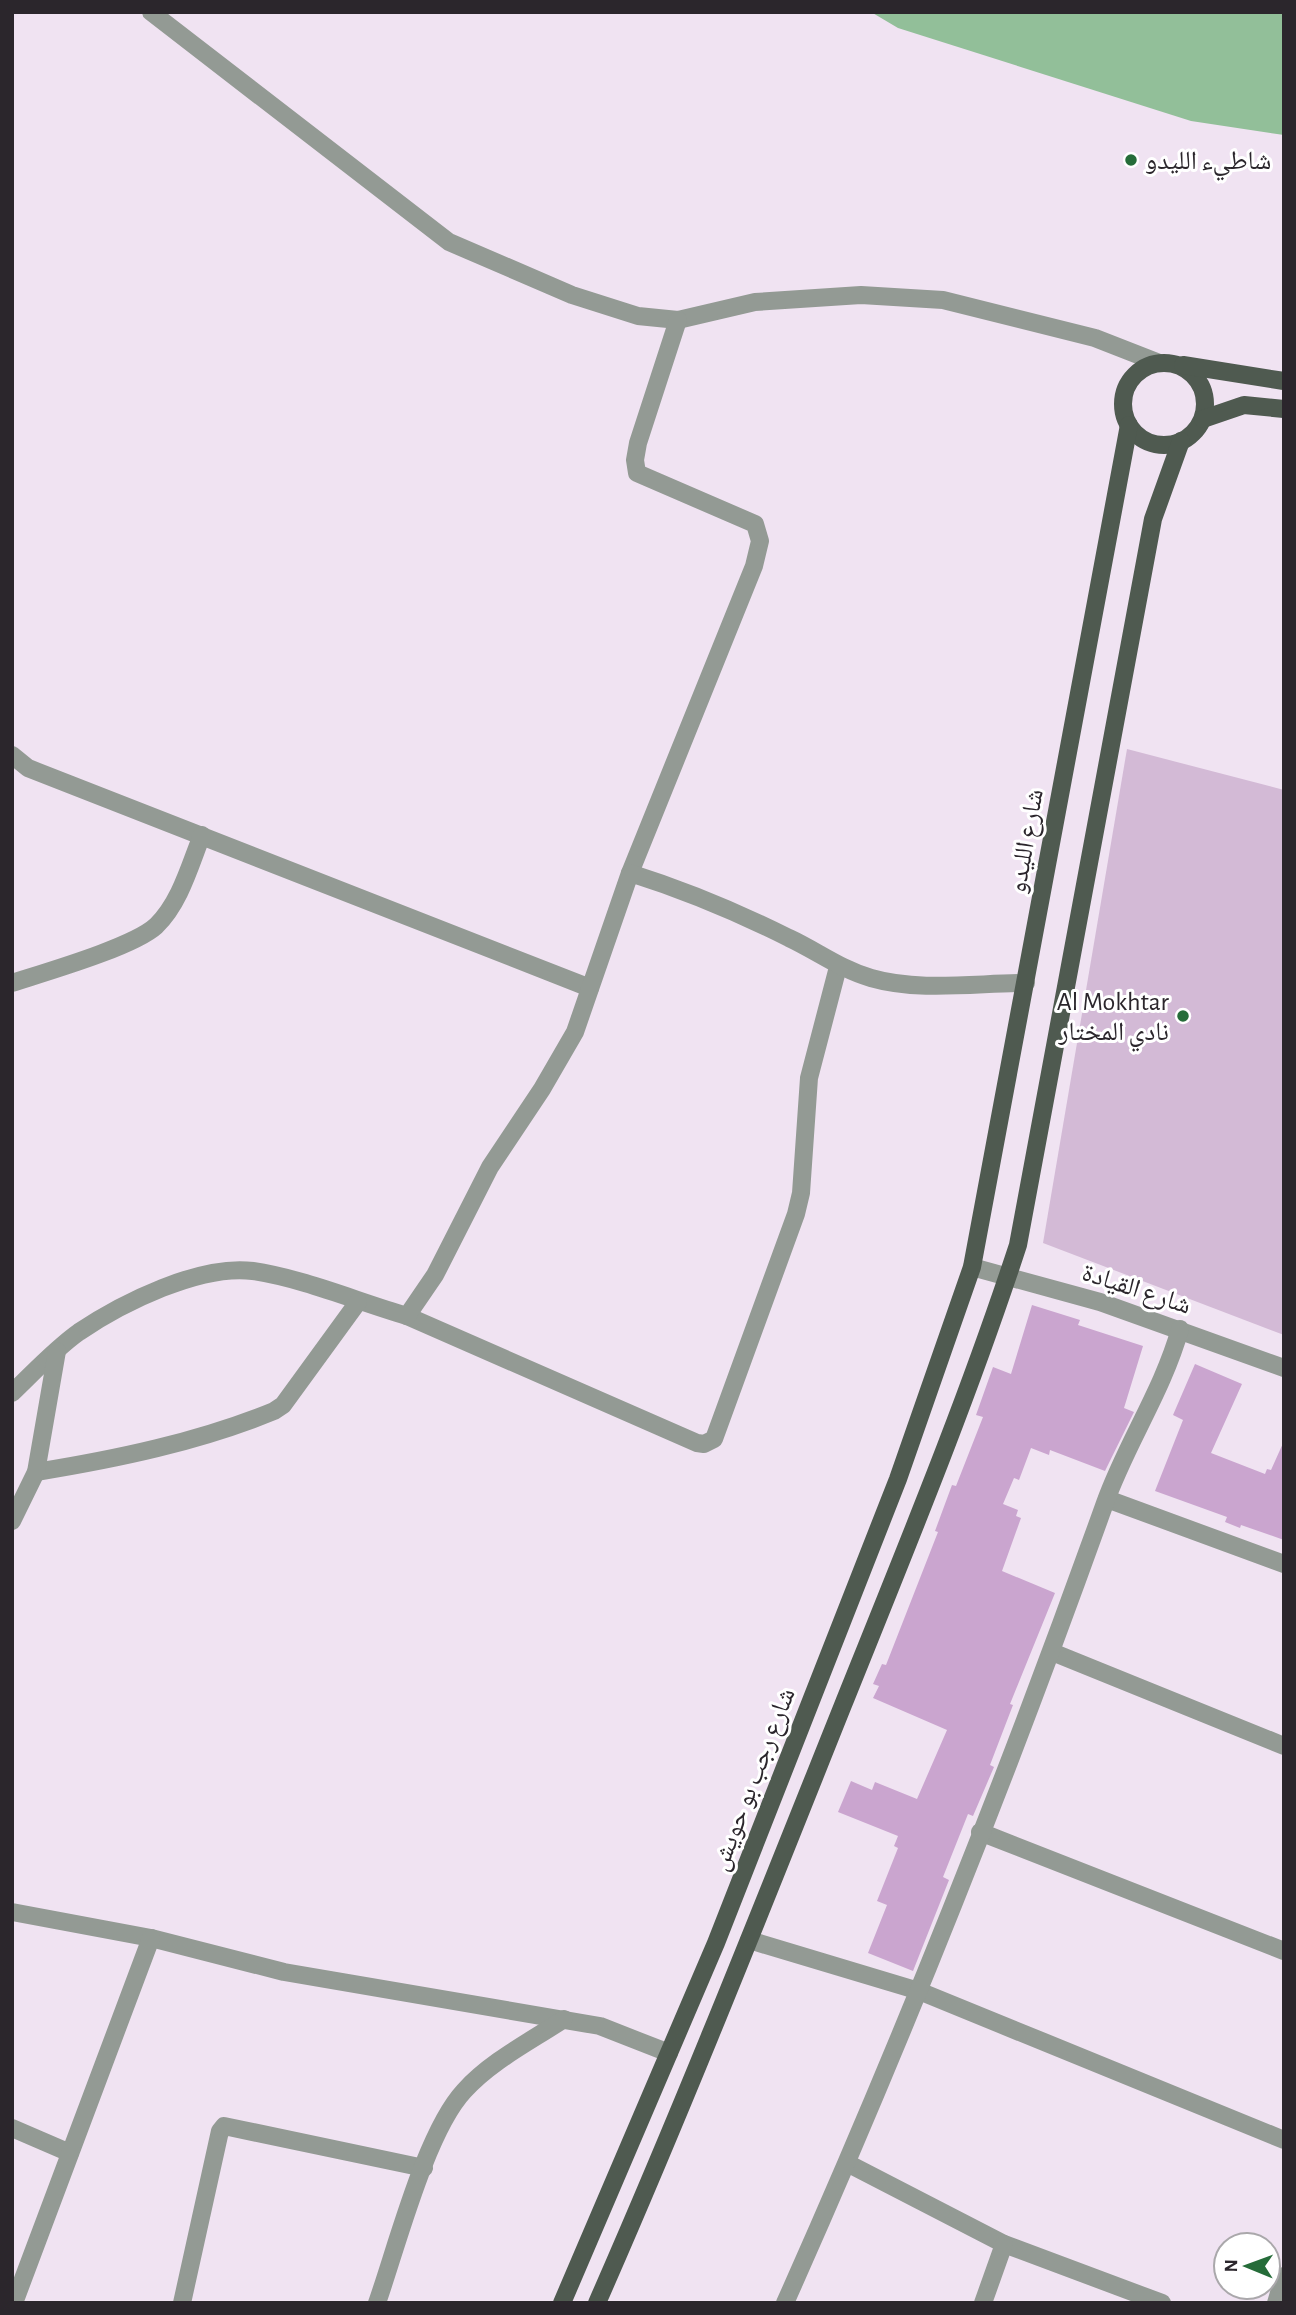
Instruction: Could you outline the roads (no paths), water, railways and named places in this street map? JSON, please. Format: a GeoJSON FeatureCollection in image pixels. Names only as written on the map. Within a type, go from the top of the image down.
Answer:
{"type":"FeatureCollection","features":[{"type":"Feature","properties":{"kind":"main road"},"geometry":{"type":"LineString","coordinates":[[1181,442],[1152,443],[1129,425],[1124,406],[1128,386],[1140,371],[1166,364],[1284,381]]}},
{"type":"Feature","properties":{"kind":"main road"},"geometry":{"type":"LineString","coordinates":[[597,2303],[749,1940],[941,1458],[1018,1245],[1153,519],[1181,442],[1203,419],[1205,407],[1201,385],[1185,368],[1166,364]]}},
{"type":"Feature","properties":{"kind":"main road"},"geometry":{"type":"LineString","coordinates":[[1203,419],[1244,405],[1284,409]]}},
{"type":"Feature","properties":{"kind":"main road","name":"شارع الليدو"},"geometry":{"type":"LineString","coordinates":[[972,1267],[1116,481],[1129,425]]}},
{"type":"Feature","properties":{"kind":"main road","name":"شارع رجب بو حويش"},"geometry":{"type":"LineString","coordinates":[[562,2303],[716,1943],[898,1479],[972,1267]]}},
{"type":"Feature","properties":{"kind":"street"},"geometry":{"type":"LineString","coordinates":[[151,12],[449,242],[572,295],[638,316],[678,320],[755,302],[861,295],[943,300],[1095,338],[1166,364]]}},
{"type":"Feature","properties":{"kind":"street"},"geometry":{"type":"LineString","coordinates":[[407,1316],[435,1275],[490,1167],[575,1032],[630,873],[749,579],[760,541],[755,524],[637,473],[635,460],[638,443],[678,320]]}},
{"type":"Feature","properties":{"kind":"street"},"geometry":{"type":"LineString","coordinates":[[12,755],[28,768],[590,988]]}},
{"type":"Feature","properties":{"kind":"street"},"geometry":{"type":"LineString","coordinates":[[12,983],[113,948],[156,927],[176,898],[202,835]]}},
{"type":"Feature","properties":{"kind":"street"},"geometry":{"type":"LineString","coordinates":[[630,873],[791,938],[838,967],[873,979],[911,985],[1026,982]]}},
{"type":"Feature","properties":{"kind":"street"},"geometry":{"type":"LineString","coordinates":[[12,1394],[79,1333],[146,1295],[219,1273],[250,1271],[290,1279],[407,1316],[704,1444],[714,1438],[796,1214],[801,1193],[806,1096],[838,967]]}},
{"type":"Feature","properties":{"kind":"street","name":"شارع القيادة"},"geometry":{"type":"LineString","coordinates":[[972,1267],[1008,1275],[1180,1329],[1284,1368]]}},
{"type":"Feature","properties":{"kind":"street"},"geometry":{"type":"LineString","coordinates":[[36,1472],[119,1458],[206,1435],[274,1412],[283,1405],[358,1302]]}},
{"type":"Feature","properties":{"kind":"street"},"geometry":{"type":"LineString","coordinates":[[785,2303],[919,1991],[1052,1652],[1107,1499],[1180,1329]]}},
{"type":"Feature","properties":{"kind":"street"},"geometry":{"type":"LineString","coordinates":[[12,1521],[36,1472],[57,1351]]}},
{"type":"Feature","properties":{"kind":"street"},"geometry":{"type":"LineString","coordinates":[[1107,1499],[1284,1564]]}},
{"type":"Feature","properties":{"kind":"street"},"geometry":{"type":"LineString","coordinates":[[1052,1652],[1284,1746]]}},
{"type":"Feature","properties":{"kind":"street"},"geometry":{"type":"LineString","coordinates":[[980,1832],[1284,1951]]}},
{"type":"Feature","properties":{"kind":"street"},"geometry":{"type":"LineString","coordinates":[[12,1912],[151,1938],[273,1970],[600,2026],[669,2053]]}},
{"type":"Feature","properties":{"kind":"street"},"geometry":{"type":"LineString","coordinates":[[14,2303],[151,1938]]}},
{"type":"Feature","properties":{"kind":"street"},"geometry":{"type":"LineString","coordinates":[[749,1940],[919,1991],[1284,2140]]}},
{"type":"Feature","properties":{"kind":"street"},"geometry":{"type":"LineString","coordinates":[[377,2303],[434,2140],[463,2092],[517,2049],[564,2019]]}},
{"type":"Feature","properties":{"kind":"street"},"geometry":{"type":"LineString","coordinates":[[182,2303],[220,2131],[224,2126],[424,2168]]}},
{"type":"Feature","properties":{"kind":"street"},"geometry":{"type":"LineString","coordinates":[[12,2128],[70,2153]]}},
{"type":"Feature","properties":{"kind":"street"},"geometry":{"type":"LineString","coordinates":[[847,2163],[1004,2244],[1162,2303]]}},
{"type":"Feature","properties":{"kind":"street"},"geometry":{"type":"LineString","coordinates":[[983,2303],[1004,2244]]}},
{"type":"Feature","properties":{"kind":"street"},"geometry":{"type":"LineString","coordinates":[[1276,2303],[1284,2276]]}},
{"type":"Feature","properties":{"kind":"place","name":"شاطيء الليدو"},"geometry":{"type":"Point","coordinates":[1131,160]}},
{"type":"Feature","properties":{"kind":"place","name":"Al Mokhtar نادي المختار"},"geometry":{"type":"Point","coordinates":[1183,1016]}}]}
